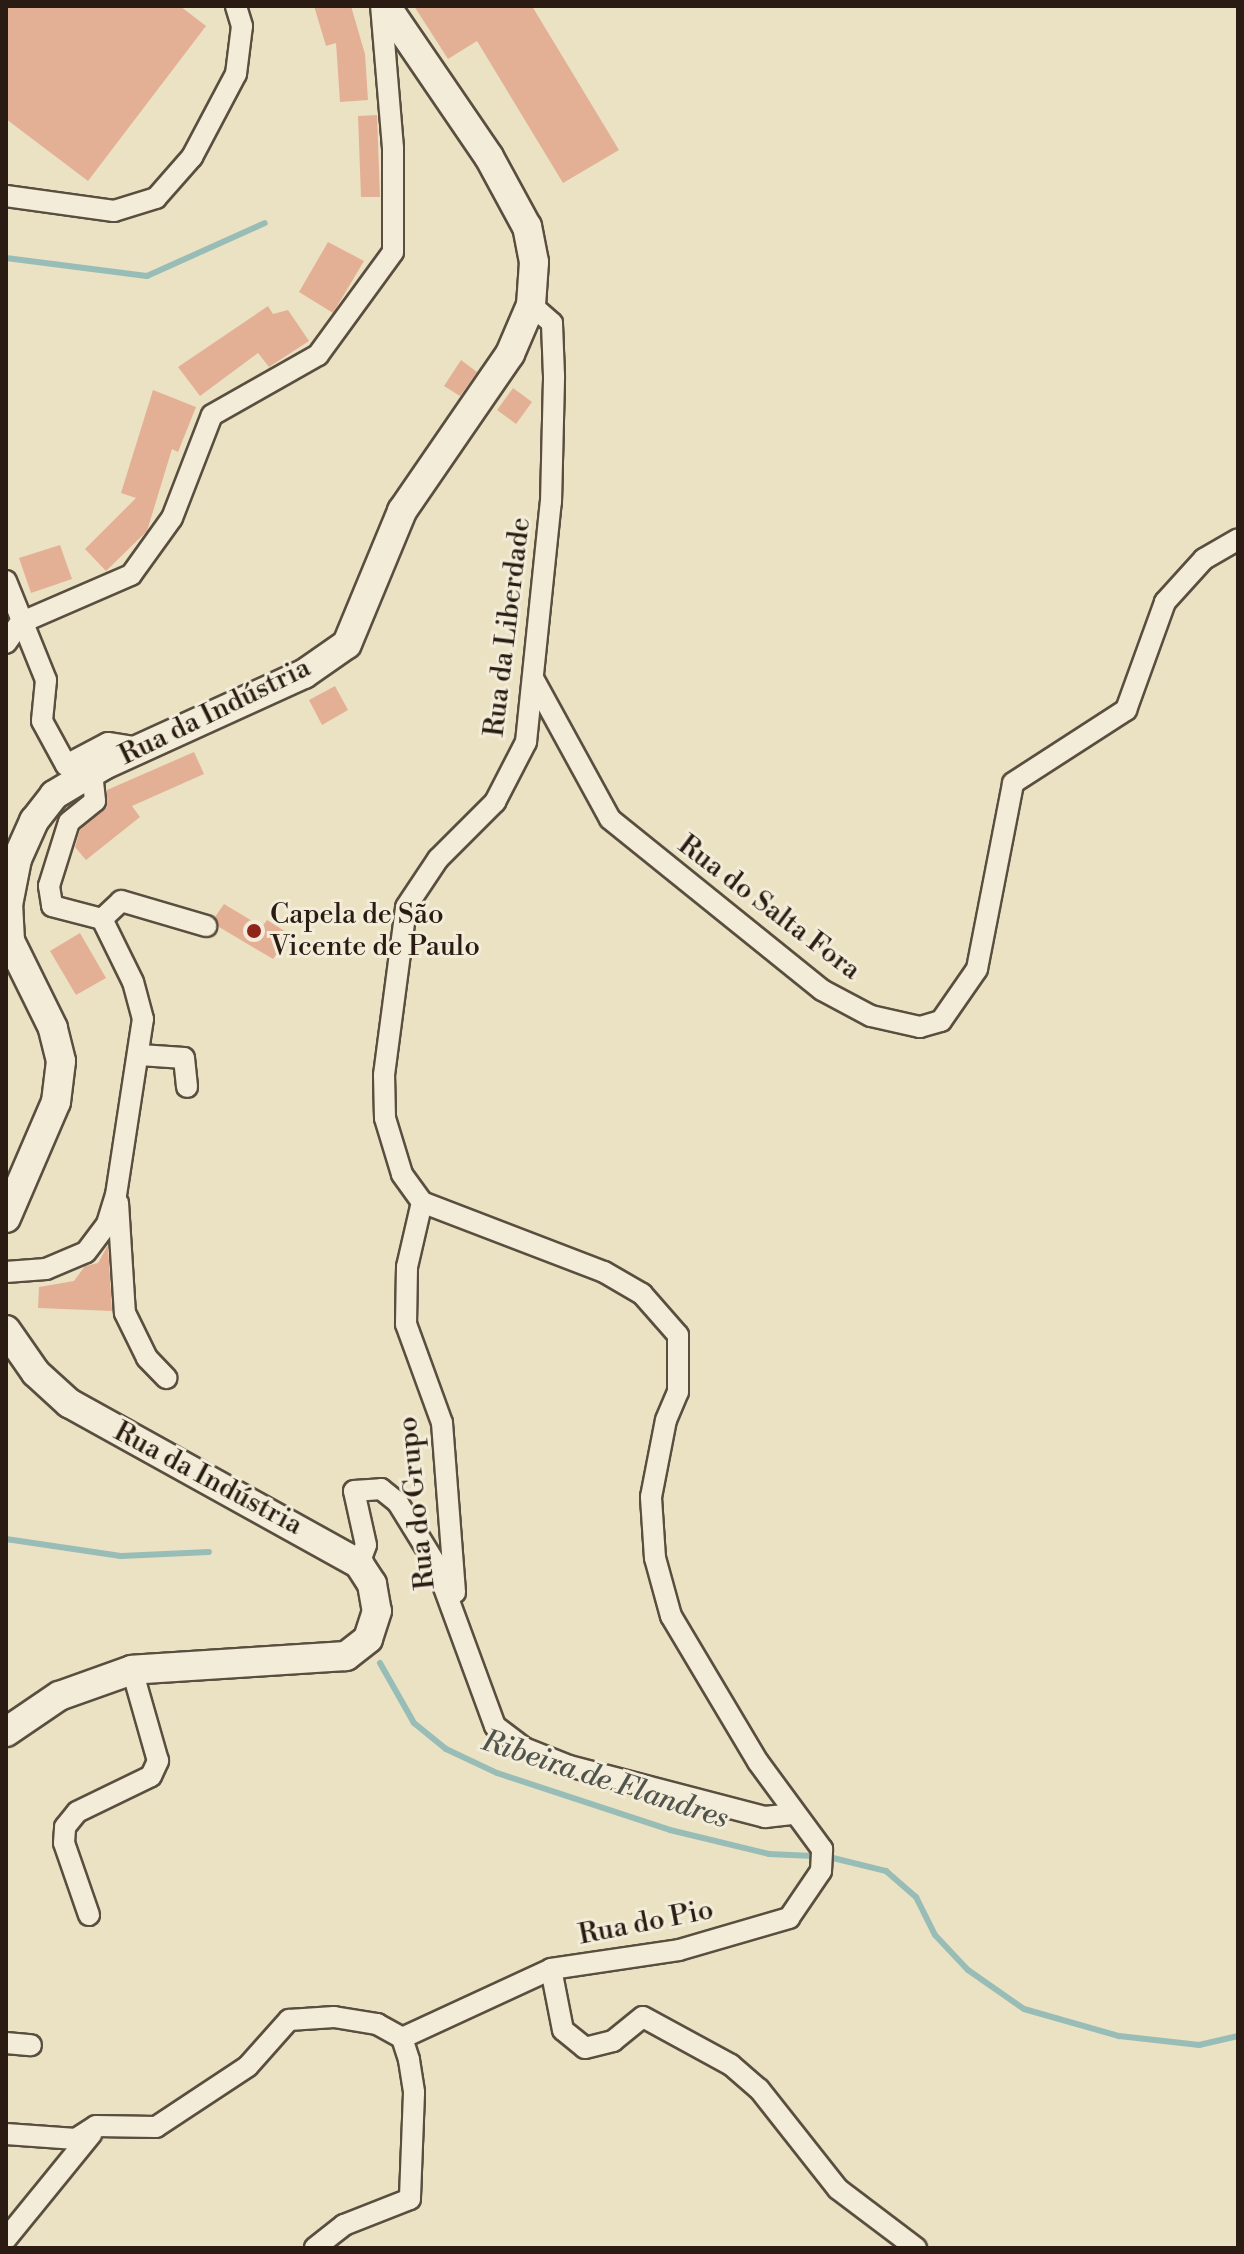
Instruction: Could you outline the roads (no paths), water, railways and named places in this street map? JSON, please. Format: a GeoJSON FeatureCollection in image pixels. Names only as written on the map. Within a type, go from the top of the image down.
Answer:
{"type":"FeatureCollection","features":[{"type":"Feature","properties":{"kind":"street"},"geometry":{"type":"LineString","coordinates":[[7,197],[114,211],[156,198],[192,157],[236,74],[242,26],[236,6]]}},
{"type":"Feature","properties":{"kind":"street"},"geometry":{"type":"LineString","coordinates":[[6,643],[13,623],[131,575],[172,518],[212,415],[318,355],[393,252],[393,148],[384,6]]}},
{"type":"Feature","properties":{"kind":"street","name":"Rua da Indústria"},"geometry":{"type":"LineString","coordinates":[[6,1218],[56,1102],[61,1061],[53,1028],[10,941],[11,889],[17,859],[40,812],[54,795],[92,772],[304,674],[347,644],[402,511],[510,354],[531,305],[534,262],[527,227],[489,157],[384,6]]}},
{"type":"Feature","properties":{"kind":"street","name":"Rua da Liberdade"},"geometry":{"type":"LineString","coordinates":[[422,1202],[402,1174],[385,1118],[384,1075],[406,907],[417,884],[495,802],[513,773],[526,742],[551,502],[554,376],[552,323],[531,305]]}},
{"type":"Feature","properties":{"kind":"street","name":"Rua do Salta Fora"},"geometry":{"type":"LineString","coordinates":[[534,680],[585,784],[610,819],[822,990],[871,1016],[920,1027],[941,1021],[977,969],[1013,783],[1126,710],[1165,602],[1204,559],[1238,539]]}},
{"type":"Feature","properties":{"kind":"street"},"geometry":{"type":"LineString","coordinates":[[6,581],[13,623],[46,680],[42,721],[66,765],[108,743],[141,748]]}},
{"type":"Feature","properties":{"kind":"street"},"geometry":{"type":"LineString","coordinates":[[6,1272],[46,1269],[86,1252],[107,1224],[116,1195],[140,1055],[143,1019],[133,982],[102,919],[52,906],[49,886],[69,822],[95,801],[92,772]]}},
{"type":"Feature","properties":{"kind":"street"},"geometry":{"type":"LineString","coordinates":[[102,919],[121,901],[206,926]]}},
{"type":"Feature","properties":{"kind":"street"},"geometry":{"type":"LineString","coordinates":[[140,1055],[184,1058],[187,1087]]}},
{"type":"Feature","properties":{"kind":"street"},"geometry":{"type":"LineString","coordinates":[[116,1195],[125,1313],[147,1358],[166,1378]]}},
{"type":"Feature","properties":{"kind":"street","name":"Rua do Grupo"},"geometry":{"type":"LineString","coordinates":[[422,1202],[407,1267],[406,1324],[442,1423],[456,1613]]}},
{"type":"Feature","properties":{"kind":"street","name":"Rua do Pio"},"geometry":{"type":"LineString","coordinates":[[402,2038],[551,1969],[679,1950],[789,1918],[810,1895],[822,1860],[822,1849],[792,1814],[671,1616],[655,1558],[651,1497],[666,1420],[678,1392],[678,1335],[642,1294],[604,1272],[422,1202]]}},
{"type":"Feature","properties":{"kind":"street","name":"Rua da Indústria"},"geometry":{"type":"LineString","coordinates":[[6,1330],[36,1373],[69,1403],[359,1564]]}},
{"type":"Feature","properties":{"kind":"street"},"geometry":{"type":"LineString","coordinates":[[6,1732],[59,1696],[132,1670],[318,1662],[346,1656],[368,1639],[377,1611],[372,1584],[359,1564],[366,1545],[354,1491],[381,1489],[398,1503],[435,1563],[456,1613],[490,1715],[524,1748],[707,1803],[765,1817],[792,1814]]}},
{"type":"Feature","properties":{"kind":"street"},"geometry":{"type":"LineString","coordinates":[[89,1915],[64,1843],[65,1827],[77,1812],[151,1776],[158,1761],[132,1670]]}},
{"type":"Feature","properties":{"kind":"street"},"geometry":{"type":"LineString","coordinates":[[551,1969],[563,2030],[585,2048],[613,2041],[643,2017],[731,2065],[759,2089],[801,2150],[838,2189],[916,2248]]}},
{"type":"Feature","properties":{"kind":"street"},"geometry":{"type":"LineString","coordinates":[[6,2134],[76,2139],[96,2126],[156,2127],[248,2066],[289,2020],[334,2017],[377,2024],[402,2038],[414,2093],[410,2199],[327,2244]]}},
{"type":"Feature","properties":{"kind":"street"},"geometry":{"type":"LineString","coordinates":[[6,2043],[31,2045]]}},
{"type":"Feature","properties":{"kind":"street"},"geometry":{"type":"LineString","coordinates":[[6,2239],[96,2126]]}},
{"type":"Feature","properties":{"kind":"waterway"},"geometry":{"type":"LineString","coordinates":[[6,258],[147,276],[265,223]]}},
{"type":"Feature","properties":{"kind":"waterway"},"geometry":{"type":"LineString","coordinates":[[6,1539],[121,1556],[209,1552]]}},
{"type":"Feature","properties":{"kind":"waterway","name":"Ribeira de Flandres"},"geometry":{"type":"LineString","coordinates":[[380,1663],[414,1723],[446,1749],[497,1773],[670,1830],[769,1854],[813,1856]]}},
{"type":"Feature","properties":{"kind":"waterway","name":"Ribeira de Flandres"},"geometry":{"type":"LineString","coordinates":[[833,1858],[886,1871],[916,1897],[935,1935],[968,1970],[1024,2009],[1119,2036],[1199,2045],[1238,2036]]}},
{"type":"Feature","properties":{"kind":"place","name":"Capela de São Vicente de Paulo"},"geometry":{"type":"Point","coordinates":[254,931]}}]}
